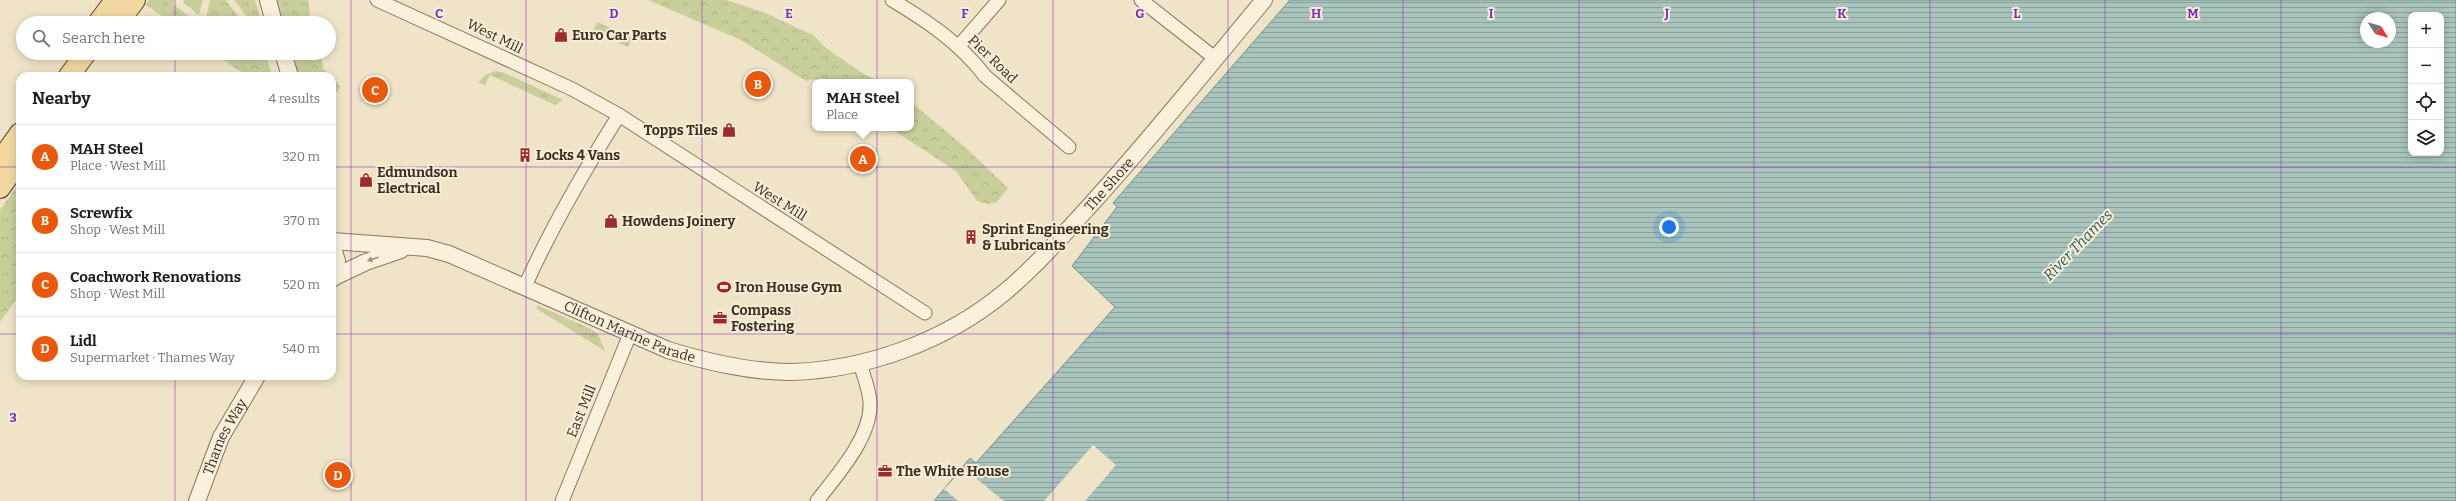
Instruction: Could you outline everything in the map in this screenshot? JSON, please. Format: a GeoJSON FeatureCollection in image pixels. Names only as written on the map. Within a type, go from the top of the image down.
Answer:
{"type":"FeatureCollection","features":[{"type":"Feature","properties":{"kind":"main road"},"geometry":{"type":"LineString","coordinates":[[110,16],[123,9]]}},
{"type":"Feature","properties":{"kind":"main road"},"geometry":{"type":"LineString","coordinates":[[112,16],[123,9]]}},
{"type":"Feature","properties":{"kind":"main road"},"geometry":{"type":"LineString","coordinates":[[64,72],[72,60]]}},
{"type":"Feature","properties":{"kind":"main road"},"geometry":{"type":"LineString","coordinates":[[72,72],[81,60]]}},
{"type":"Feature","properties":{"kind":"main road"},"geometry":{"type":"LineString","coordinates":[[83,72],[92,60]]}},
{"type":"Feature","properties":{"kind":"main road"},"geometry":{"type":"LineString","coordinates":[[0,161],[16,139]]}},
{"type":"Feature","properties":{"kind":"main road"},"geometry":{"type":"LineString","coordinates":[[0,188],[16,166]]}},
{"type":"Feature","properties":{"kind":"street"},"geometry":{"type":"LineString","coordinates":[[268,0],[272,16]]}},
{"type":"Feature","properties":{"kind":"street","name":"West Mill"},"geometry":{"type":"LineString","coordinates":[[377,0],[572,89],[619,115],[925,312]]}},
{"type":"Feature","properties":{"kind":"street","name":"Pier Road"},"geometry":{"type":"LineString","coordinates":[[892,0],[922,18],[958,47],[985,76],[1069,147]]}},
{"type":"Feature","properties":{"kind":"street"},"geometry":{"type":"LineString","coordinates":[[958,47],[999,0]]}},
{"type":"Feature","properties":{"kind":"street"},"geometry":{"type":"LineString","coordinates":[[1141,0],[1216,60]]}},
{"type":"Feature","properties":{"kind":"street","name":"The Shore"},"geometry":{"type":"LineString","coordinates":[[905,349],[964,322],[1003,293],[1037,263],[1129,162],[1216,60],[1264,0]]}},
{"type":"Feature","properties":{"kind":"street"},"geometry":{"type":"LineString","coordinates":[[285,60],[289,72]]}},
{"type":"Feature","properties":{"kind":"street"},"geometry":{"type":"LineString","coordinates":[[525,286],[547,238],[568,199],[619,115]]}},
{"type":"Feature","properties":{"kind":"street","name":"Clifton Marine Parade"},"geometry":{"type":"LineString","coordinates":[[336,241],[410,248],[427,248],[449,254],[525,286],[668,350],[702,360],[761,370],[790,372],[860,364],[905,349]]}},
{"type":"Feature","properties":{"kind":"street","name":"Clifton Marine Parade"},"geometry":{"type":"LineString","coordinates":[[336,276],[366,262],[410,248]]}},
{"type":"Feature","properties":{"kind":"street","name":"East Mill"},"geometry":{"type":"LineString","coordinates":[[562,501],[630,334]]}},
{"type":"Feature","properties":{"kind":"street"},"geometry":{"type":"LineString","coordinates":[[818,501],[855,451],[868,421],[870,404],[860,364]]}},
{"type":"Feature","properties":{"kind":"street","name":"Thames Way"},"geometry":{"type":"LineString","coordinates":[[197,501],[221,437],[255,380]]}},
{"type":"Feature","properties":{"kind":"green space"},"geometry":{"type":"Polygon","coordinates":[[[149,0],[175,0],[173,4],[189,16],[162,16],[146,5],[149,0]]]}},
{"type":"Feature","properties":{"kind":"green space"},"geometry":{"type":"Polygon","coordinates":[[[184,0],[203,0],[199,15],[183,2],[184,0]]]}},
{"type":"Feature","properties":{"kind":"green space"},"geometry":{"type":"Polygon","coordinates":[[[210,0],[226,0],[238,16],[207,16],[210,0]]]}},
{"type":"Feature","properties":{"kind":"green space"},"geometry":{"type":"Polygon","coordinates":[[[234,0],[255,0],[260,16],[247,16],[234,0]]]}},
{"type":"Feature","properties":{"kind":"green space"},"geometry":{"type":"Polygon","coordinates":[[[276,0],[308,0],[310,16],[281,16],[276,0]]]}},
{"type":"Feature","properties":{"kind":"green space"},"geometry":{"type":"Polygon","coordinates":[[[648,0],[726,0],[763,12],[813,35],[826,48],[865,75],[875,79],[812,79],[806,81],[741,40],[648,0]]]}},
{"type":"Feature","properties":{"kind":"green space"},"geometry":{"type":"Polygon","coordinates":[[[597,22],[632,38],[628,47],[593,31],[597,22]]]}},
{"type":"Feature","properties":{"kind":"green space"},"geometry":{"type":"Polygon","coordinates":[[[224,60],[267,60],[271,72],[241,72],[224,60]]]}},
{"type":"Feature","properties":{"kind":"green space"},"geometry":{"type":"Polygon","coordinates":[[[294,60],[322,60],[323,69],[327,72],[298,72],[294,60]]]}},
{"type":"Feature","properties":{"kind":"green space"},"geometry":{"type":"Polygon","coordinates":[[[495,71],[505,73],[563,100],[555,105],[490,75],[485,85],[478,83],[485,75],[495,71]]]}},
{"type":"Feature","properties":{"kind":"green space"},"geometry":{"type":"Polygon","coordinates":[[[336,80],[340,87],[336,94],[336,80]]]}},
{"type":"Feature","properties":{"kind":"green space"},"geometry":{"type":"Polygon","coordinates":[[[914,105],[967,149],[1008,188],[997,202],[988,204],[977,201],[956,171],[895,131],[914,131],[914,105]]]}},
{"type":"Feature","properties":{"kind":"green space"},"geometry":{"type":"Polygon","coordinates":[[[16,188],[16,300],[0,322],[0,210],[16,188]]]}},
{"type":"Feature","properties":{"kind":"green space"},"geometry":{"type":"Polygon","coordinates":[[[537,305],[591,329],[598,334],[605,351],[537,309],[537,305]]]}},
{"type":"Feature","properties":{"kind":"water","name":"River Thames"},"geometry":{"type":"Polygon","coordinates":[[[1290,0],[2456,0],[2456,501],[934,501],[970,458],[976,463],[1115,307],[1072,266],[1117,207],[1113,203],[1290,0]]]}},
{"type":"Feature","properties":{"kind":"pier"},"geometry":{"type":"Polygon","coordinates":[[[1093,445],[1116,465],[1085,501],[1044,501],[1093,445]]]}},
{"type":"Feature","properties":{"kind":"pier"},"geometry":{"type":"Polygon","coordinates":[[[964,468],[1005,501],[958,501],[944,489],[964,468]]]}},
{"type":"Feature","properties":{"kind":"place","name":"Euro Car Parts"},"geometry":{"type":"Point","coordinates":[561,35]}},
{"type":"Feature","properties":{"kind":"place","name":"Screwfix"},"geometry":{"type":"Point","coordinates":[758,84]}},
{"type":"Feature","properties":{"kind":"place","name":"Coachwork Renovations"},"geometry":{"type":"Point","coordinates":[375,90]}},
{"type":"Feature","properties":{"kind":"place","name":"Topps Tiles"},"geometry":{"type":"Point","coordinates":[729,130]}},
{"type":"Feature","properties":{"kind":"place","name":"Locks 4 Vans"},"geometry":{"type":"Point","coordinates":[525,155]}},
{"type":"Feature","properties":{"kind":"place","name":"MAH Steel"},"geometry":{"type":"Point","coordinates":[863,159]}},
{"type":"Feature","properties":{"kind":"place","name":"Edmundson Electrical"},"geometry":{"type":"Point","coordinates":[366,180]}},
{"type":"Feature","properties":{"kind":"place","name":"Howdens Joinery"},"geometry":{"type":"Point","coordinates":[611,221]}},
{"type":"Feature","properties":{"kind":"place","name":"Sprint Engineering & Lubricants"},"geometry":{"type":"Point","coordinates":[971,237]}},
{"type":"Feature","properties":{"kind":"place","name":"Iron House Gym"},"geometry":{"type":"Point","coordinates":[724,287]}},
{"type":"Feature","properties":{"kind":"place","name":"Compass Fostering"},"geometry":{"type":"Point","coordinates":[720,318]}},
{"type":"Feature","properties":{"kind":"place","name":"The White House"},"geometry":{"type":"Point","coordinates":[885,471]}},
{"type":"Feature","properties":{"kind":"place","name":"Lidl"},"geometry":{"type":"Point","coordinates":[338,475]}}]}
